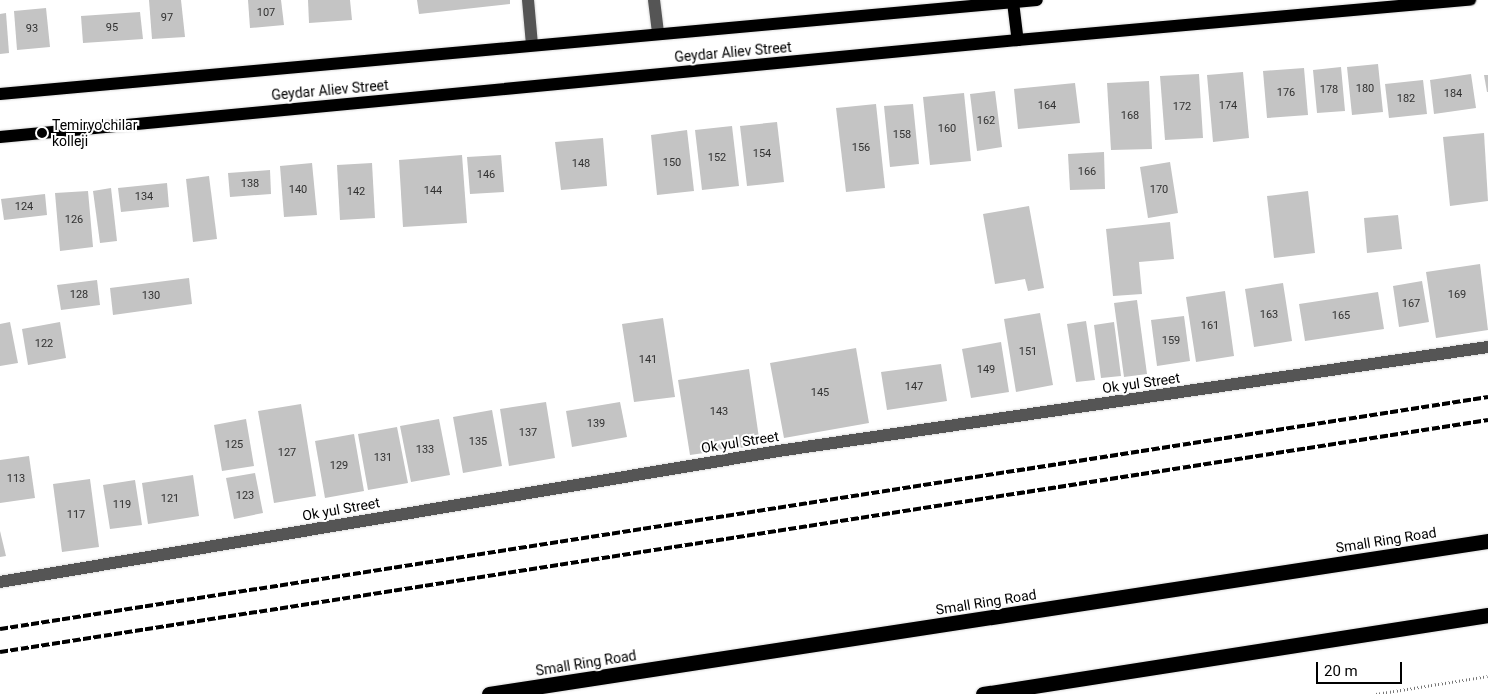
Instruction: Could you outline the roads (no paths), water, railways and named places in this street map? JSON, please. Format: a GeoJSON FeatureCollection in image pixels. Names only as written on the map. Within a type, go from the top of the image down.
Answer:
{"type":"FeatureCollection","features":[{"type":"Feature","properties":{"kind":"highway","name":"Small Ring Road"},"geometry":{"type":"LineString","coordinates":[[489,694],[1488,541]]}},
{"type":"Feature","properties":{"kind":"highway"},"geometry":{"type":"LineString","coordinates":[[984,694],[1488,616]]}},
{"type":"Feature","properties":{"kind":"main road","name":"Geydar Aliev Street"},"geometry":{"type":"LineString","coordinates":[[0,94],[1037,0]]}},
{"type":"Feature","properties":{"kind":"main road","name":"Geydar Aliev Street"},"geometry":{"type":"LineString","coordinates":[[0,137],[1018,40],[1470,0]]}},
{"type":"Feature","properties":{"kind":"main road"},"geometry":{"type":"LineString","coordinates":[[1013,1],[1018,40]]}},
{"type":"Feature","properties":{"kind":"street"},"geometry":{"type":"LineString","coordinates":[[528,0],[532,45]]}},
{"type":"Feature","properties":{"kind":"street"},"geometry":{"type":"LineString","coordinates":[[654,0],[658,34]]}},
{"type":"Feature","properties":{"kind":"street","name":"Ok yul Street"},"geometry":{"type":"LineString","coordinates":[[0,582],[785,450],[1488,347]]}},
{"type":"Feature","properties":{"kind":"railway"},"geometry":{"type":"LineString","coordinates":[[0,629],[1488,397]]}},
{"type":"Feature","properties":{"kind":"railway"},"geometry":{"type":"LineString","coordinates":[[0,652],[1488,420]]}},
{"type":"Feature","properties":{"kind":"place","name":"Temiryo'chilar kolleji"},"geometry":{"type":"Point","coordinates":[42,133]}}]}
